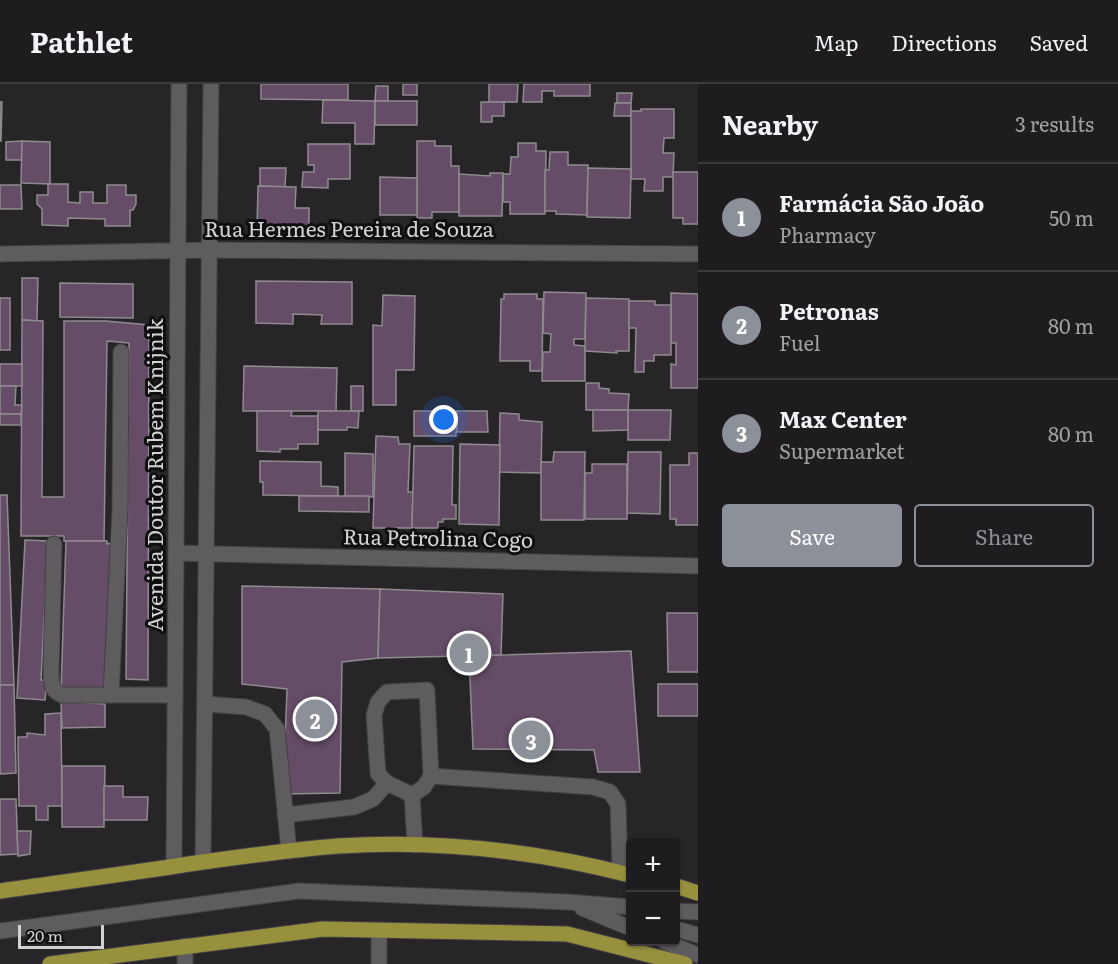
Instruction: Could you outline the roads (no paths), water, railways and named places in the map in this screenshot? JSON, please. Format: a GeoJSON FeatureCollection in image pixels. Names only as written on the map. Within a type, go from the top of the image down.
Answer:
{"type":"FeatureCollection","features":[{"type":"Feature","properties":{"kind":"main road"},"geometry":{"type":"LineString","coordinates":[[0,891],[202,862],[339,846],[415,845],[495,850],[590,865],[625,874]]}},
{"type":"Feature","properties":{"kind":"main road"},"geometry":{"type":"LineString","coordinates":[[680,888],[698,893]]}},
{"type":"Feature","properties":{"kind":"main road"},"geometry":{"type":"LineString","coordinates":[[50,964],[323,929],[567,934],[685,964]]}},
{"type":"Feature","properties":{"kind":"street","name":"Avenida Doutor Rubem Knijnik"},"geometry":{"type":"LineString","coordinates":[[174,866],[179,84]]}},
{"type":"Feature","properties":{"kind":"street"},"geometry":{"type":"LineString","coordinates":[[202,862],[211,84]]}},
{"type":"Feature","properties":{"kind":"street","name":"Rua Hermes Pereira de Souza"},"geometry":{"type":"LineString","coordinates":[[0,254],[210,250],[698,254]]}},
{"type":"Feature","properties":{"kind":"street"},"geometry":{"type":"LineString","coordinates":[[111,695],[120,508],[121,352]]}},
{"type":"Feature","properties":{"kind":"street"},"geometry":{"type":"LineString","coordinates":[[54,544],[52,686],[55,692],[62,695],[175,695]]}},
{"type":"Feature","properties":{"kind":"street","name":"Rua Petrolina Cogo"},"geometry":{"type":"LineString","coordinates":[[176,553],[698,566]]}},
{"type":"Feature","properties":{"kind":"street"},"geometry":{"type":"LineString","coordinates":[[427,690],[431,777],[424,787],[412,795],[387,783],[378,774],[374,715],[378,702],[387,692],[427,690]]}},
{"type":"Feature","properties":{"kind":"street"},"geometry":{"type":"LineString","coordinates":[[205,704],[246,707],[265,714],[277,729],[289,851]]}},
{"type":"Feature","properties":{"kind":"street"},"geometry":{"type":"LineString","coordinates":[[431,777],[594,787],[610,792],[618,804],[625,874]]}},
{"type":"Feature","properties":{"kind":"street"},"geometry":{"type":"LineString","coordinates":[[285,815],[354,807],[373,799],[387,783]]}},
{"type":"Feature","properties":{"kind":"street"},"geometry":{"type":"LineString","coordinates":[[412,795],[415,845]]}},
{"type":"Feature","properties":{"kind":"street"},"geometry":{"type":"LineString","coordinates":[[0,931],[298,891],[568,902],[626,907]]}},
{"type":"Feature","properties":{"kind":"street"},"geometry":{"type":"LineString","coordinates":[[568,902],[626,917]]}},
{"type":"Feature","properties":{"kind":"street"},"geometry":{"type":"LineString","coordinates":[[568,902],[626,926]]}},
{"type":"Feature","properties":{"kind":"street"},"geometry":{"type":"LineString","coordinates":[[680,910],[698,912]]}},
{"type":"Feature","properties":{"kind":"street"},"geometry":{"type":"LineString","coordinates":[[0,925],[20,928]]}},
{"type":"Feature","properties":{"kind":"street"},"geometry":{"type":"LineString","coordinates":[[0,937],[20,928]]}},
{"type":"Feature","properties":{"kind":"street"},"geometry":{"type":"LineString","coordinates":[[379,930],[379,964]]}},
{"type":"Feature","properties":{"kind":"street"},"geometry":{"type":"LineString","coordinates":[[680,930],[698,935]]}},
{"type":"Feature","properties":{"kind":"street"},"geometry":{"type":"LineString","coordinates":[[185,946],[185,964]]}},
{"type":"Feature","properties":{"kind":"street"},"geometry":{"type":"LineString","coordinates":[[675,946],[698,955]]}},
{"type":"Feature","properties":{"kind":"place","name":"Farmácia São João"},"geometry":{"type":"Point","coordinates":[469,653]}},
{"type":"Feature","properties":{"kind":"place","name":"Petronas"},"geometry":{"type":"Point","coordinates":[315,719]}},
{"type":"Feature","properties":{"kind":"place","name":"Max Center"},"geometry":{"type":"Point","coordinates":[531,740]}}]}
